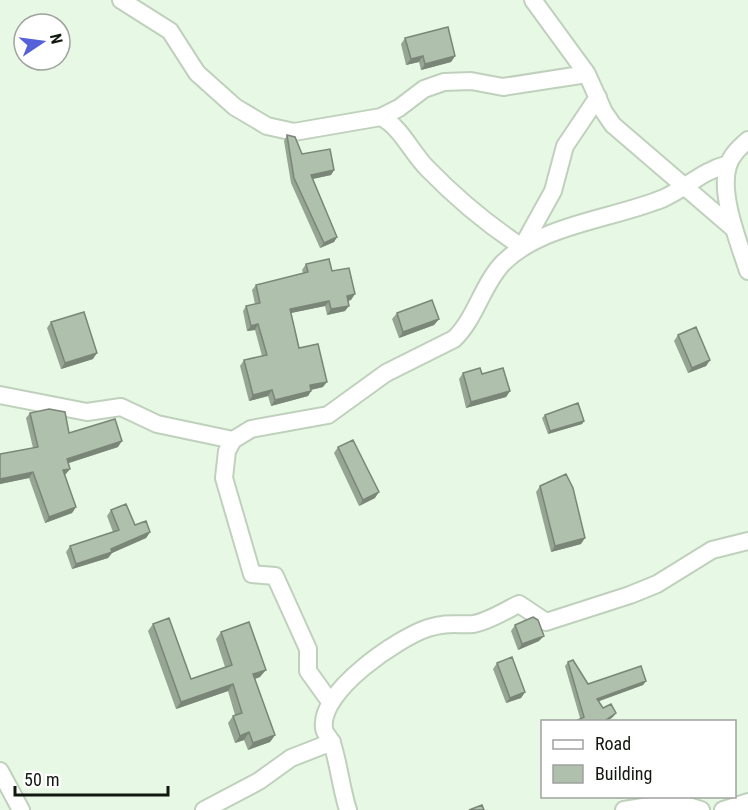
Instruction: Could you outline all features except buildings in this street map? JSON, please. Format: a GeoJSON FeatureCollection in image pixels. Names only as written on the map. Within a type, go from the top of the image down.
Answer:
{"type":"FeatureCollection","features":[{"type":"Feature","properties":{"kind":"street"},"geometry":{"type":"LineString","coordinates":[[121,0],[162,24],[178,41],[197,73],[235,107],[267,126],[301,132],[381,117],[399,108],[424,88],[444,82],[471,81],[503,87],[587,74]]}},
{"type":"Feature","properties":{"kind":"street"},"geometry":{"type":"LineString","coordinates":[[533,0],[587,74],[604,112],[613,125],[734,229]]}},
{"type":"Feature","properties":{"kind":"street"},"geometry":{"type":"LineString","coordinates":[[332,703],[309,671],[308,649],[275,576],[252,574],[224,478],[227,451],[233,440],[251,429],[328,414],[386,373],[454,339],[463,331],[492,275],[522,247],[553,191],[565,146],[598,97]]}},
{"type":"Feature","properties":{"kind":"street"},"geometry":{"type":"LineString","coordinates":[[381,117],[397,129],[424,166],[457,198],[487,224],[522,247]]}},
{"type":"Feature","properties":{"kind":"street"},"geometry":{"type":"LineString","coordinates":[[522,247],[557,231],[662,198],[700,174],[728,164],[748,140]]}},
{"type":"Feature","properties":{"kind":"street"},"geometry":{"type":"LineString","coordinates":[[728,164],[726,182],[734,229],[748,271]]}},
{"type":"Feature","properties":{"kind":"street"},"geometry":{"type":"LineString","coordinates":[[0,395],[87,412],[121,406],[157,424],[233,440]]}},
{"type":"Feature","properties":{"kind":"street"},"geometry":{"type":"LineString","coordinates":[[348,810],[332,742],[323,730],[324,716],[332,703],[365,666],[407,637],[451,622],[475,624],[519,604],[546,622],[630,595],[657,584],[712,550],[748,541]]}},
{"type":"Feature","properties":{"kind":"street"},"geometry":{"type":"LineString","coordinates":[[204,810],[259,781],[291,758],[332,742]]}},
{"type":"Feature","properties":{"kind":"street"},"geometry":{"type":"LineString","coordinates":[[0,771],[21,810]]}},
{"type":"Feature","properties":{"kind":"street"},"geometry":{"type":"LineString","coordinates":[[624,810],[675,802],[701,810]]}},
{"type":"Feature","properties":{"kind":"street"},"geometry":{"type":"LineString","coordinates":[[723,810],[748,802]]}}]}
